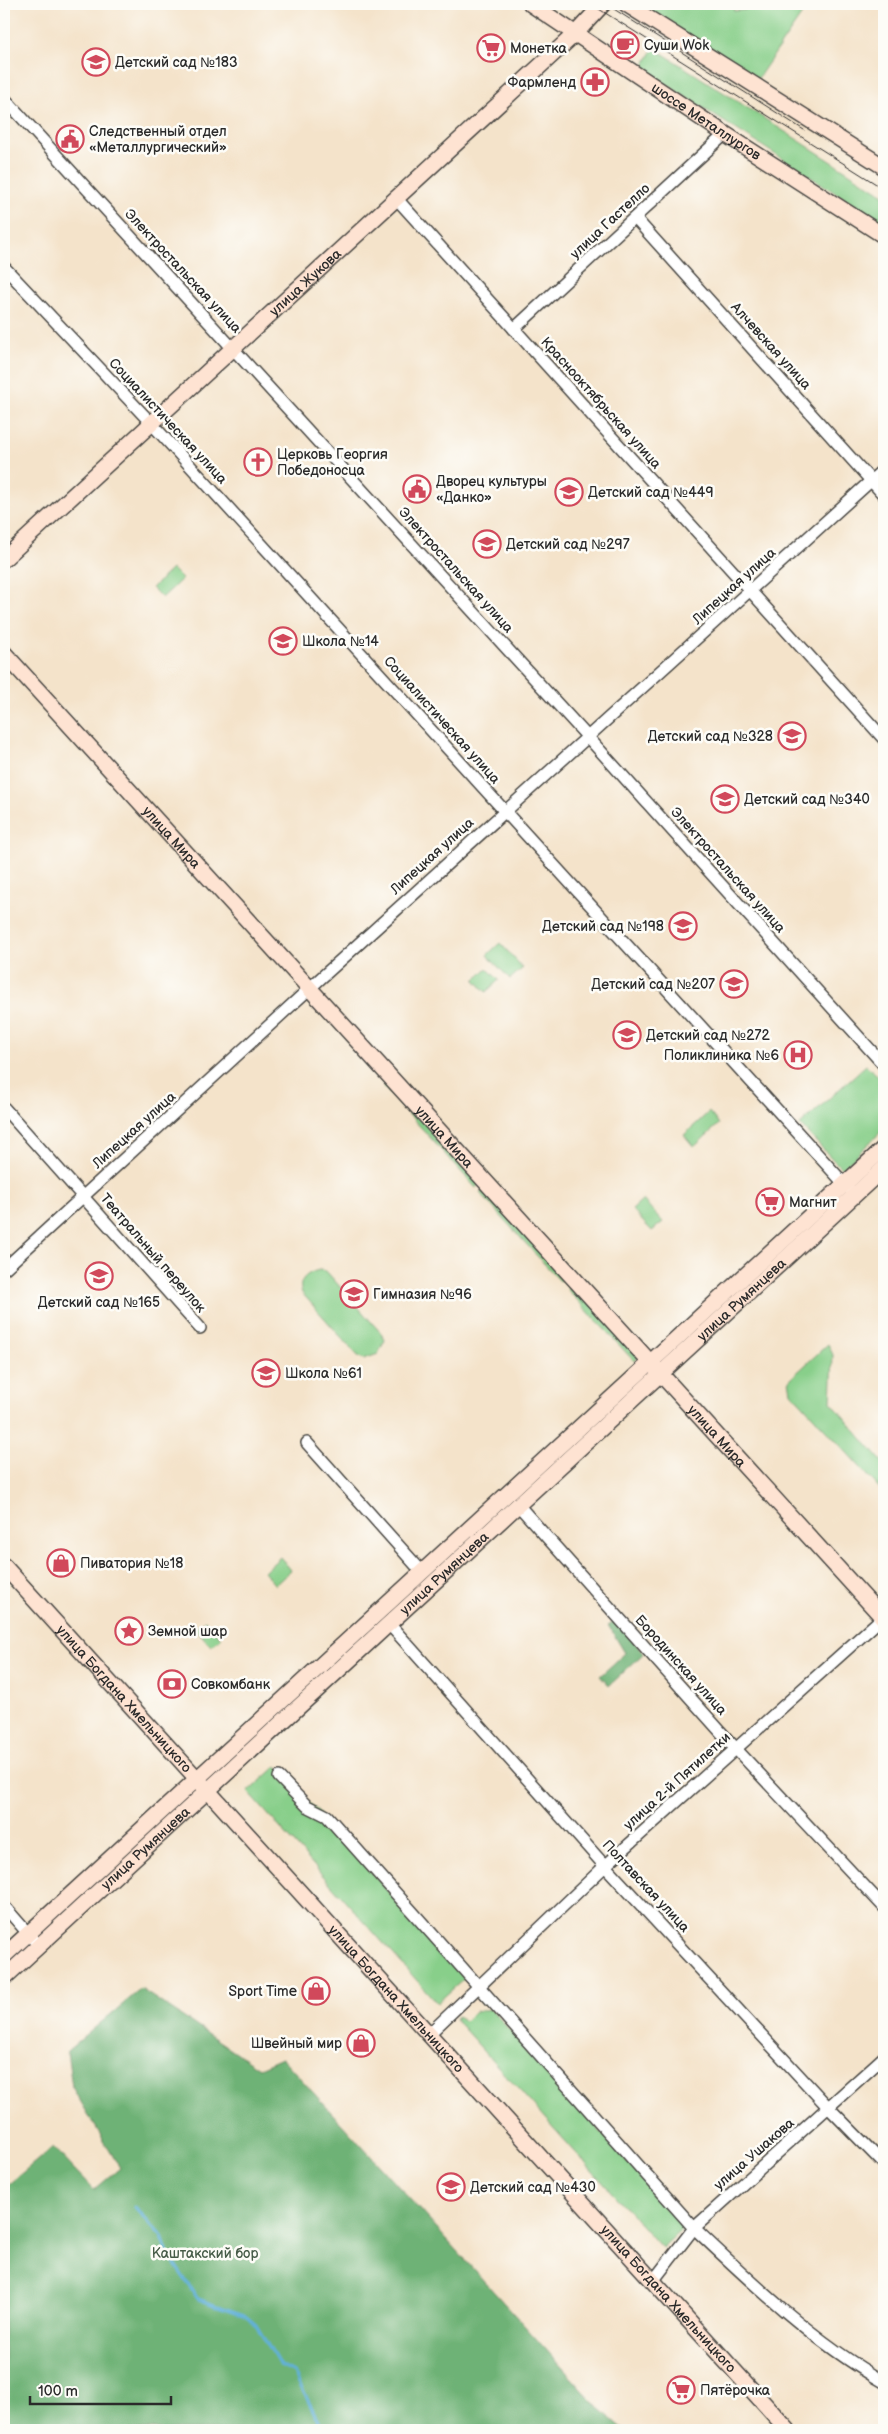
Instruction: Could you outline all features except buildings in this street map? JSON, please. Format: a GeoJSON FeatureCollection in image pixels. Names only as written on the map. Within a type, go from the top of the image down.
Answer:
{"type":"FeatureCollection","features":[{"type":"Feature","properties":{"kind":"main road","name":"шоссе Металлургов"},"geometry":{"type":"LineString","coordinates":[[531,4],[725,134],[884,236]]}},
{"type":"Feature","properties":{"kind":"main road","name":"улица Жукова"},"geometry":{"type":"LineString","coordinates":[[4,559],[576,33],[603,4]]}},
{"type":"Feature","properties":{"kind":"main road"},"geometry":{"type":"LineString","coordinates":[[626,4],[884,167]]}},
{"type":"Feature","properties":{"kind":"main road","name":"улица Мира"},"geometry":{"type":"LineString","coordinates":[[4,653],[883,1618]]}},
{"type":"Feature","properties":{"kind":"main road","name":"улица Румянцева"},"geometry":{"type":"LineString","coordinates":[[4,1956],[422,1572],[655,1368],[850,1190],[884,1148]]}},
{"type":"Feature","properties":{"kind":"main road","name":"улица Румянцева"},"geometry":{"type":"LineString","coordinates":[[850,1190],[884,1168]]}},
{"type":"Feature","properties":{"kind":"main road","name":"улица Румянцева"},"geometry":{"type":"LineString","coordinates":[[4,1978],[519,1506],[655,1368]]}},
{"type":"Feature","properties":{"kind":"main road","name":"улица Богдана Хмельницкого"},"geometry":{"type":"LineString","coordinates":[[4,1566],[788,2430]]}},
{"type":"Feature","properties":{"kind":"street","name":"Электростальская улица"},"geometry":{"type":"LineString","coordinates":[[4,98],[587,736],[884,1065]]}},
{"type":"Feature","properties":{"kind":"street","name":"улица Гастелло"},"geometry":{"type":"LineString","coordinates":[[514,329],[725,134]]}},
{"type":"Feature","properties":{"kind":"street","name":"Краснооктябрьская улица"},"geometry":{"type":"LineString","coordinates":[[396,198],[884,739]]}},
{"type":"Feature","properties":{"kind":"street","name":"Алчевская улица"},"geometry":{"type":"LineString","coordinates":[[635,218],[884,495]]}},
{"type":"Feature","properties":{"kind":"street","name":"Социалистическая улица"},"geometry":{"type":"LineString","coordinates":[[4,267],[152,424],[850,1190]]}},
{"type":"Feature","properties":{"kind":"street","name":"Липецкая улица"},"geometry":{"type":"LineString","coordinates":[[4,1269],[309,988],[884,469]]}},
{"type":"Feature","properties":{"kind":"street","name":"Театральный переулок"},"geometry":{"type":"LineString","coordinates":[[4,1108],[200,1328]]}},
{"type":"Feature","properties":{"kind":"street"},"geometry":{"type":"LineString","coordinates":[[307,1443],[422,1572]]}},
{"type":"Feature","properties":{"kind":"street","name":"Бородинская улица"},"geometry":{"type":"LineString","coordinates":[[519,1506],[736,1749],[884,1907]]}},
{"type":"Feature","properties":{"kind":"street","name":"улица 2-й Пятилетки"},"geometry":{"type":"LineString","coordinates":[[429,2034],[480,1988],[605,1866],[883,1618]]}},
{"type":"Feature","properties":{"kind":"street","name":"Полтавская улица"},"geometry":{"type":"LineString","coordinates":[[390,1625],[605,1866],[828,2108],[884,2164]]}},
{"type":"Feature","properties":{"kind":"street"},"geometry":{"type":"LineString","coordinates":[[278,1777],[307,1806],[327,1816],[694,2228],[746,2278],[800,2323],[854,2363],[884,2382]]}},
{"type":"Feature","properties":{"kind":"street"},"geometry":{"type":"LineString","coordinates":[[4,1906],[39,1946]]}},
{"type":"Feature","properties":{"kind":"street","name":"улица Ушакова"},"geometry":{"type":"LineString","coordinates":[[653,2281],[694,2228],[884,2057]]}},
{"type":"Feature","properties":{"kind":"green space"},"geometry":{"type":"Polygon","coordinates":[[[645,4],[734,4],[734,11],[745,10],[745,4],[806,4],[807,7],[756,81],[655,17],[645,4]]]}},
{"type":"Feature","properties":{"kind":"green space"},"geometry":{"type":"Polygon","coordinates":[[[654,48],[884,195],[884,224],[642,69],[654,48]]]}},
{"type":"Feature","properties":{"kind":"green space"},"geometry":{"type":"Polygon","coordinates":[[[172,569],[182,579],[162,598],[152,588],[172,569]]]}},
{"type":"Feature","properties":{"kind":"green space"},"geometry":{"type":"Polygon","coordinates":[[[500,943],[523,968],[510,979],[487,955],[500,943]]]}},
{"type":"Feature","properties":{"kind":"green space"},"geometry":{"type":"Polygon","coordinates":[[[487,968],[499,980],[486,992],[475,980],[487,968]]]}},
{"type":"Feature","properties":{"kind":"green space"},"geometry":{"type":"Polygon","coordinates":[[[866,1065],[884,1081],[884,1129],[842,1169],[800,1125],[866,1065]]]}},
{"type":"Feature","properties":{"kind":"green space"},"geometry":{"type":"Polygon","coordinates":[[[389,1081],[481,1183],[476,1188],[383,1086],[389,1081]]]}},
{"type":"Feature","properties":{"kind":"green space"},"geometry":{"type":"Polygon","coordinates":[[[709,1112],[719,1124],[694,1147],[684,1135],[709,1112]]]}},
{"type":"Feature","properties":{"kind":"green space"},"geometry":{"type":"Polygon","coordinates":[[[486,1188],[566,1276],[560,1281],[480,1193],[486,1188]]]}},
{"type":"Feature","properties":{"kind":"green space"},"geometry":{"type":"Polygon","coordinates":[[[643,1200],[663,1222],[652,1231],[632,1210],[643,1200]]]}},
{"type":"Feature","properties":{"kind":"green space"},"geometry":{"type":"Polygon","coordinates":[[[319,1270],[326,1271],[382,1334],[385,1340],[378,1354],[364,1359],[358,1356],[302,1293],[301,1284],[304,1278],[319,1270]]]}},
{"type":"Feature","properties":{"kind":"green space"},"geometry":{"type":"Polygon","coordinates":[[[573,1283],[640,1356],[634,1361],[567,1289],[573,1283]]]}},
{"type":"Feature","properties":{"kind":"green space"},"geometry":{"type":"Polygon","coordinates":[[[828,1344],[833,1355],[831,1402],[884,1464],[884,1493],[791,1392],[789,1380],[828,1344]]]}},
{"type":"Feature","properties":{"kind":"green space"},"geometry":{"type":"Polygon","coordinates":[[[280,1557],[291,1570],[275,1585],[264,1572],[280,1557]]]}},
{"type":"Feature","properties":{"kind":"green space"},"geometry":{"type":"Polygon","coordinates":[[[205,1620],[221,1638],[211,1646],[195,1628],[205,1620]]]}},
{"type":"Feature","properties":{"kind":"green space"},"geometry":{"type":"Polygon","coordinates":[[[616,1620],[644,1653],[609,1686],[600,1676],[625,1653],[608,1625],[616,1620]]]}},
{"type":"Feature","properties":{"kind":"green space"},"geometry":{"type":"Polygon","coordinates":[[[277,1766],[465,1978],[437,2003],[248,1792],[277,1766]]]}},
{"type":"Feature","properties":{"kind":"green space","name":"Каштакский бор"},"geometry":{"type":"Polygon","coordinates":[[[141,1989],[259,2068],[282,2058],[599,2408],[625,2430],[4,2430],[4,2188],[53,2147],[94,2190],[120,2168],[72,2087],[67,2051],[141,1989]]]}},
{"type":"Feature","properties":{"kind":"green space"},"geometry":{"type":"Polygon","coordinates":[[[491,2009],[685,2226],[662,2248],[455,2019],[457,2016],[465,2021],[475,2011],[491,2009]]]}},
{"type":"Feature","properties":{"kind":"waterway"},"geometry":{"type":"LineString","coordinates":[[135,2207],[162,2237],[168,2254],[198,2299],[244,2315],[256,2325],[280,2366],[294,2373],[323,2430]]}},
{"type":"Feature","properties":{"kind":"tram line"},"geometry":{"type":"LineString","coordinates":[[591,4],[884,189]]}},
{"type":"Feature","properties":{"kind":"tram line"},"geometry":{"type":"LineString","coordinates":[[606,4],[804,130]]}},
{"type":"Feature","properties":{"kind":"place","name":"Суши Wok"},"geometry":{"type":"Point","coordinates":[625,45]}},
{"type":"Feature","properties":{"kind":"place","name":"Монетка"},"geometry":{"type":"Point","coordinates":[491,48]}},
{"type":"Feature","properties":{"kind":"place","name":"Детский сад №183"},"geometry":{"type":"Point","coordinates":[96,62]}},
{"type":"Feature","properties":{"kind":"place","name":"Фармленд"},"geometry":{"type":"Point","coordinates":[595,82]}},
{"type":"Feature","properties":{"kind":"place","name":"Следственный отдел «Металлургический»"},"geometry":{"type":"Point","coordinates":[70,139]}},
{"type":"Feature","properties":{"kind":"place","name":"Церковь Георгия Победоносца"},"geometry":{"type":"Point","coordinates":[258,462]}},
{"type":"Feature","properties":{"kind":"place","name":"Дворец культуры «Данко»"},"geometry":{"type":"Point","coordinates":[417,489]}},
{"type":"Feature","properties":{"kind":"place","name":"Детский сад №449"},"geometry":{"type":"Point","coordinates":[569,492]}},
{"type":"Feature","properties":{"kind":"place","name":"Детский сад №297"},"geometry":{"type":"Point","coordinates":[487,544]}},
{"type":"Feature","properties":{"kind":"place","name":"Школа №14"},"geometry":{"type":"Point","coordinates":[283,641]}},
{"type":"Feature","properties":{"kind":"place","name":"Детский сад №328"},"geometry":{"type":"Point","coordinates":[792,736]}},
{"type":"Feature","properties":{"kind":"place","name":"Детский сад №340"},"geometry":{"type":"Point","coordinates":[725,799]}},
{"type":"Feature","properties":{"kind":"place","name":"Детский сад №198"},"geometry":{"type":"Point","coordinates":[683,926]}},
{"type":"Feature","properties":{"kind":"place","name":"Детский сад №207"},"geometry":{"type":"Point","coordinates":[734,984]}},
{"type":"Feature","properties":{"kind":"place","name":"Детский сад №272"},"geometry":{"type":"Point","coordinates":[627,1035]}},
{"type":"Feature","properties":{"kind":"place","name":"Поликлиника №6"},"geometry":{"type":"Point","coordinates":[798,1055]}},
{"type":"Feature","properties":{"kind":"place","name":"Магнит"},"geometry":{"type":"Point","coordinates":[770,1202]}},
{"type":"Feature","properties":{"kind":"place","name":"Детский сад №165"},"geometry":{"type":"Point","coordinates":[99,1276]}},
{"type":"Feature","properties":{"kind":"place","name":"Гимназия №96"},"geometry":{"type":"Point","coordinates":[354,1294]}},
{"type":"Feature","properties":{"kind":"place","name":"Школа №61"},"geometry":{"type":"Point","coordinates":[266,1373]}},
{"type":"Feature","properties":{"kind":"place","name":"Пиватория №18"},"geometry":{"type":"Point","coordinates":[61,1563]}},
{"type":"Feature","properties":{"kind":"place","name":"Земной шар"},"geometry":{"type":"Point","coordinates":[129,1631]}},
{"type":"Feature","properties":{"kind":"place","name":"Совкомбанк"},"geometry":{"type":"Point","coordinates":[172,1684]}},
{"type":"Feature","properties":{"kind":"place","name":"Sport Time"},"geometry":{"type":"Point","coordinates":[316,1991]}},
{"type":"Feature","properties":{"kind":"place","name":"Швейный мир"},"geometry":{"type":"Point","coordinates":[361,2043]}},
{"type":"Feature","properties":{"kind":"place","name":"Детский сад №430"},"geometry":{"type":"Point","coordinates":[451,2187]}},
{"type":"Feature","properties":{"kind":"place","name":"Пятёрочка"},"geometry":{"type":"Point","coordinates":[681,2390]}}]}
